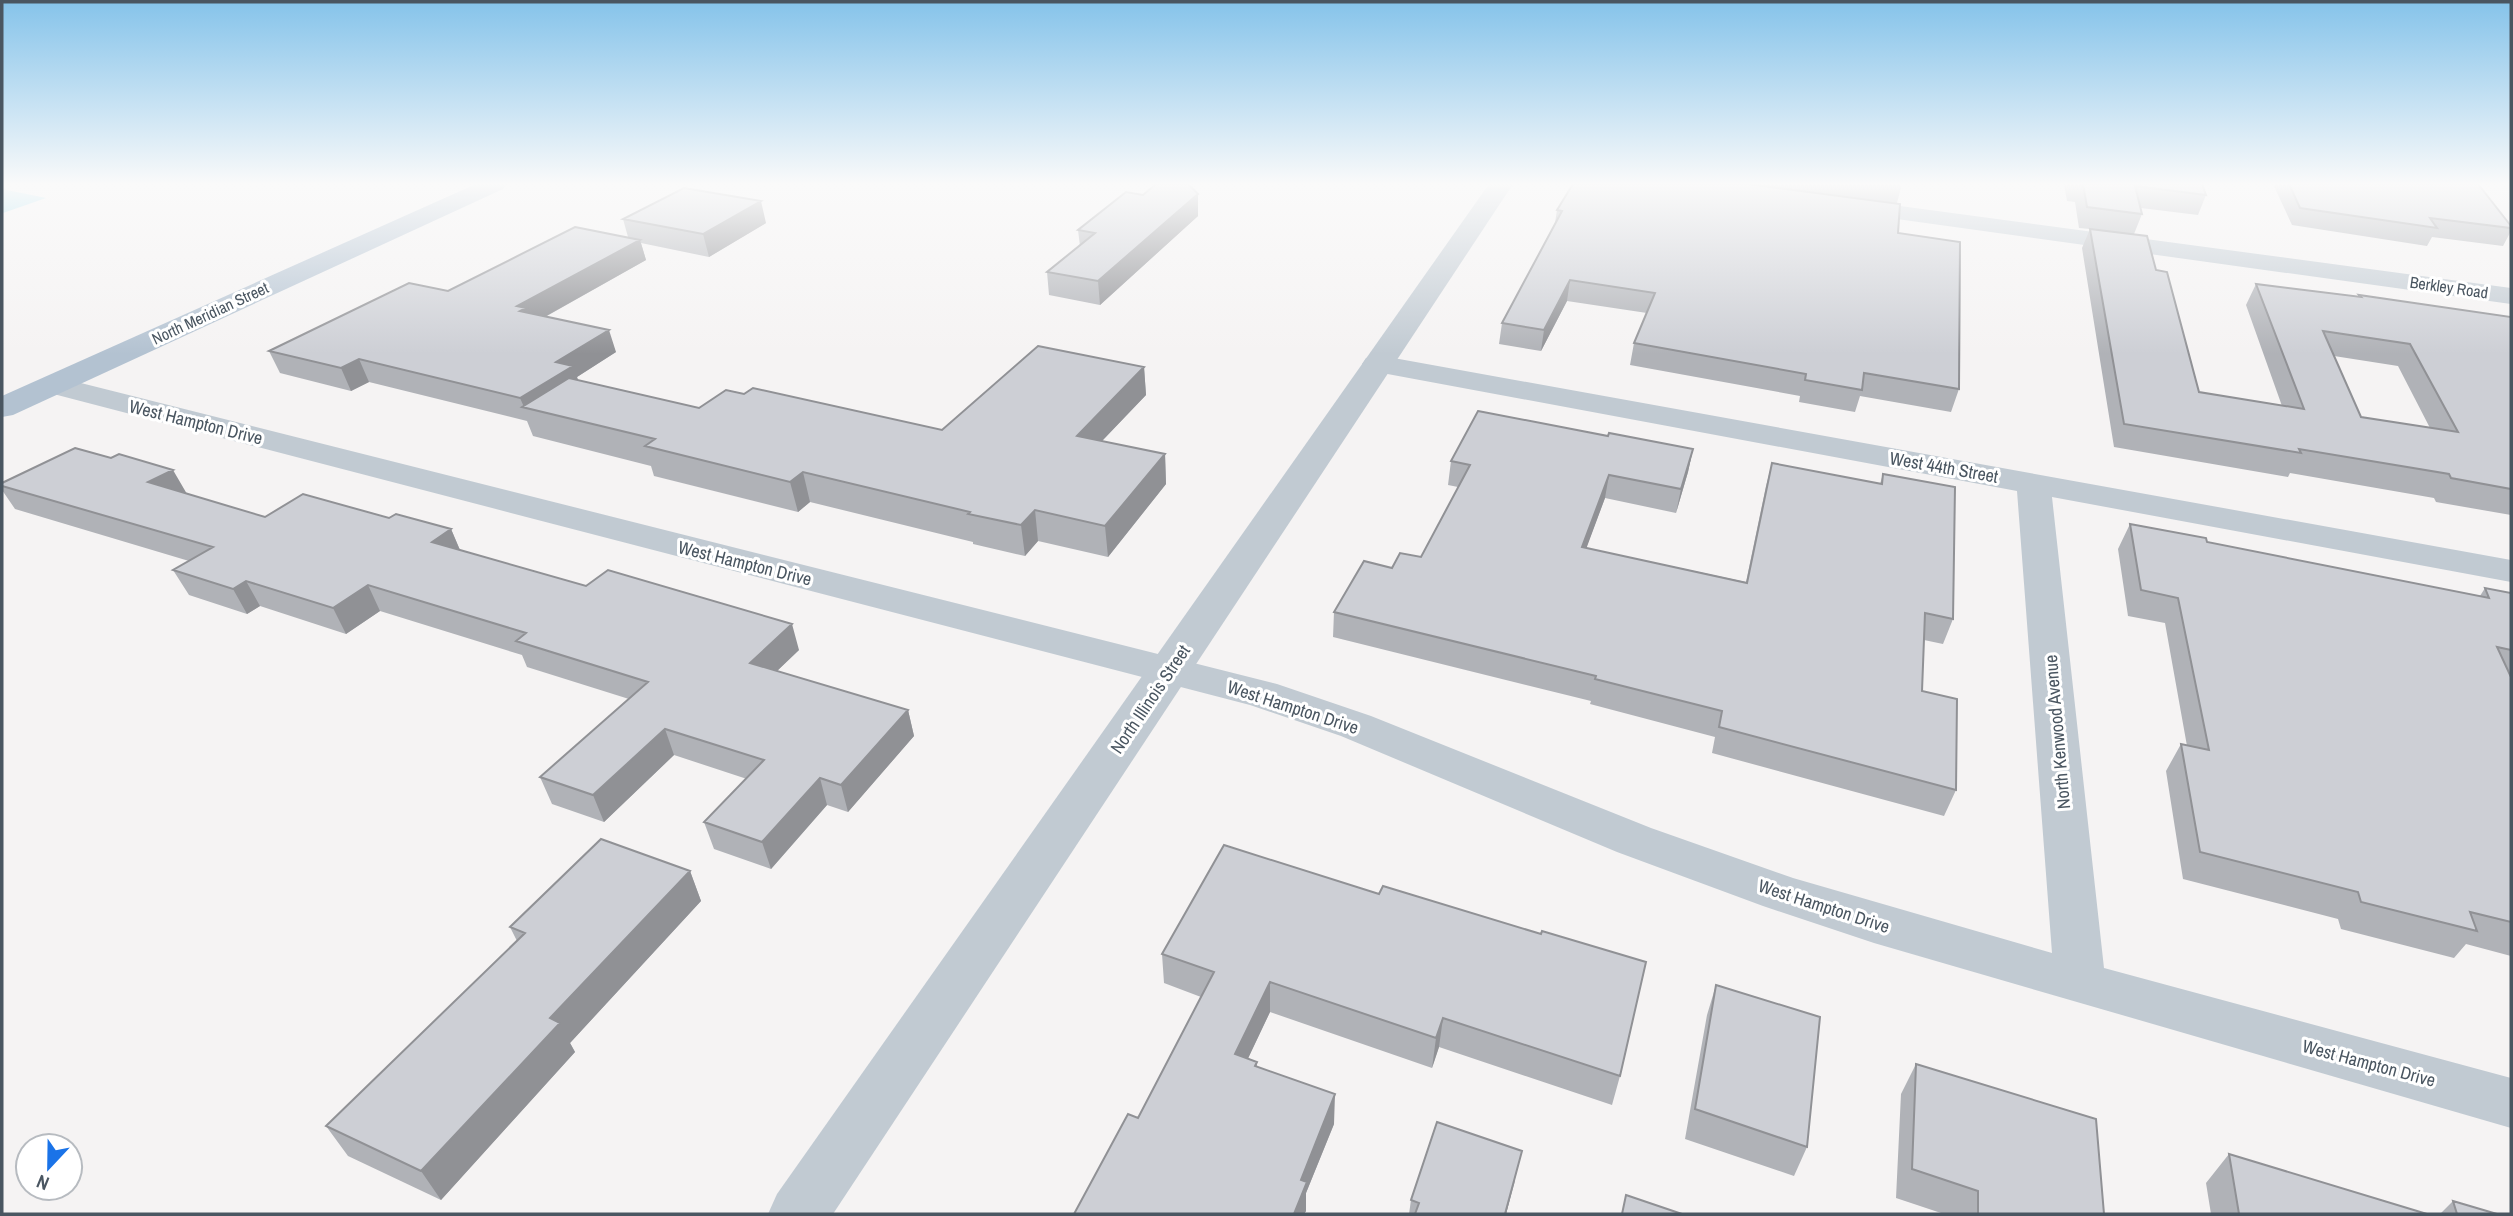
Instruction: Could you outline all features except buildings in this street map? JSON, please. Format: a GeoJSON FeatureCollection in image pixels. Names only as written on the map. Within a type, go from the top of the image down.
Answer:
{"type":"FeatureCollection","features":[{"type":"Feature","properties":{"kind":"main road","name":"North Meridian Street"},"geometry":{"type":"LineString","coordinates":[[2,408],[370,241]]}},
{"type":"Feature","properties":{"kind":"street","name":"North Illinois Street"},"geometry":{"type":"LineString","coordinates":[[798,1214],[1462,241]]}},
{"type":"Feature","properties":{"kind":"street","name":"Berkley Road"},"geometry":{"type":"LineString","coordinates":[[2104,241],[2511,296]]}},
{"type":"Feature","properties":{"kind":"street","name":"West 44th Street"},"geometry":{"type":"LineString","coordinates":[[1377,364],[2511,571]]}},
{"type":"Feature","properties":{"kind":"street","name":"West Hampton Drive"},"geometry":{"type":"LineString","coordinates":[[53,385],[1262,694],[1332,717],[1634,840],[1780,893],[1874,923],[2511,1103]]}},
{"type":"Feature","properties":{"kind":"street","name":"North Kenwood Avenue"},"geometry":{"type":"LineString","coordinates":[[2033,483],[2080,982]]}}]}
